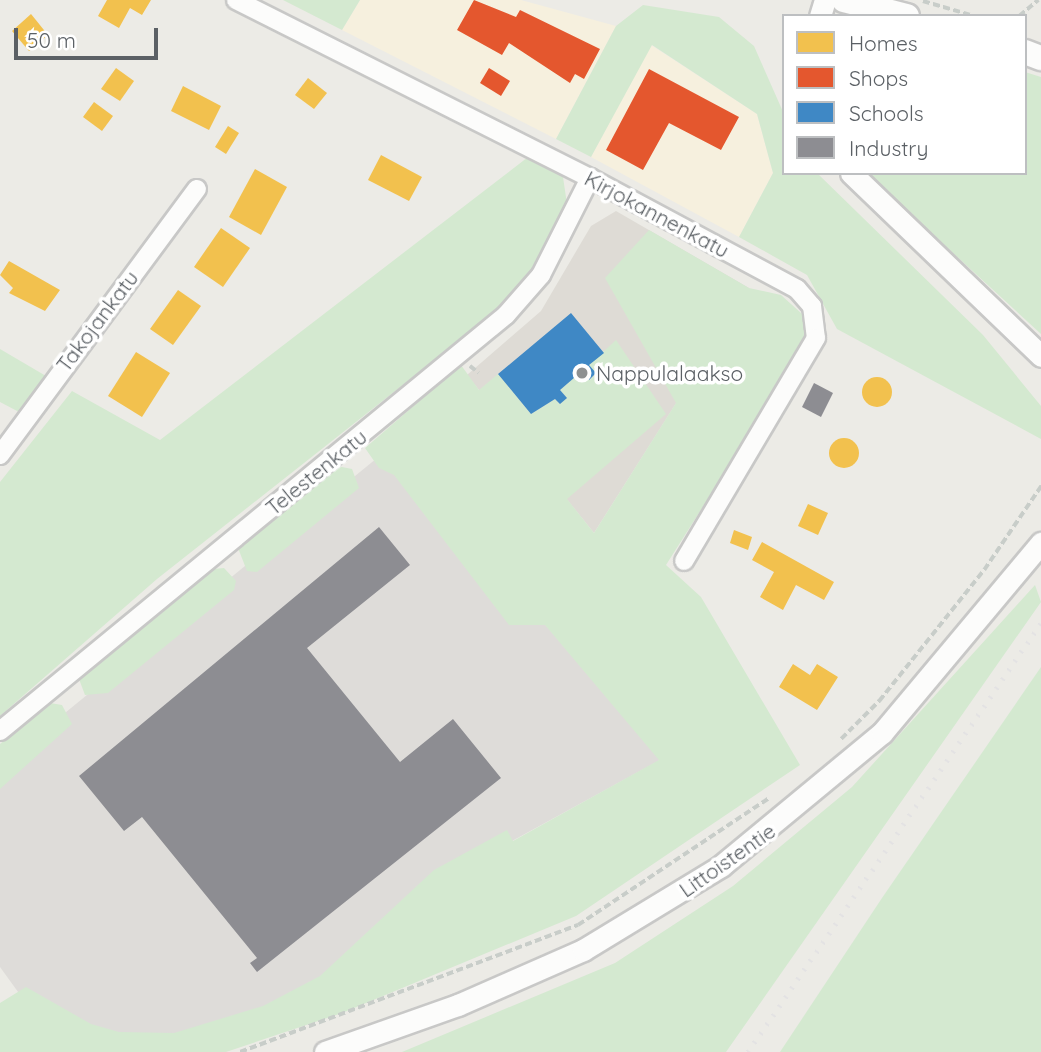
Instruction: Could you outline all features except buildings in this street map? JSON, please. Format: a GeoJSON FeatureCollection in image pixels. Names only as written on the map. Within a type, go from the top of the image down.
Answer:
{"type":"FeatureCollection","features":[{"type":"Feature","properties":{"kind":"main road"},"geometry":{"type":"LineString","coordinates":[[844,0],[899,14]]}},
{"type":"Feature","properties":{"kind":"street","name":"Kirjokannenkatu"},"geometry":{"type":"LineString","coordinates":[[236,0],[590,178],[797,289],[817,322],[816,338],[684,561]]}},
{"type":"Feature","properties":{"kind":"street"},"geometry":{"type":"LineString","coordinates":[[853,175],[1041,356]]}},
{"type":"Feature","properties":{"kind":"street","name":"Telestenkatu"},"geometry":{"type":"LineString","coordinates":[[0,731],[506,315],[541,275],[590,178]]}},
{"type":"Feature","properties":{"kind":"street","name":"Takojankatu"},"geometry":{"type":"LineString","coordinates":[[0,455],[197,189]]}},
{"type":"Feature","properties":{"kind":"street","name":"Littoistentie"},"geometry":{"type":"LineString","coordinates":[[325,1052],[458,1005],[583,950],[722,866],[882,733],[1041,543]]}},
{"type":"Feature","properties":{"kind":"path"},"geometry":{"type":"LineString","coordinates":[[920,0],[967,14]]}},
{"type":"Feature","properties":{"kind":"path"},"geometry":{"type":"LineString","coordinates":[[1021,14],[1038,0]]}},
{"type":"Feature","properties":{"kind":"path"},"geometry":{"type":"LineString","coordinates":[[832,748],[879,701],[960,600],[1041,486]]}},
{"type":"Feature","properties":{"kind":"path"},"geometry":{"type":"LineString","coordinates":[[240,1052],[578,925],[780,790]]}},
{"type":"Feature","properties":{"kind":"shaded area"},"geometry":{"type":"Polygon","coordinates":[[[360,0],[521,0],[616,26],[556,139],[342,30],[360,0]]]}},
{"type":"Feature","properties":{"kind":"shaded area"},"geometry":{"type":"Polygon","coordinates":[[[651,45],[757,114],[773,173],[739,237],[591,157],[651,45]]]}},
{"type":"Feature","properties":{"kind":"shaded area","name":"Nappulalaakso"},"geometry":{"type":"Polygon","coordinates":[[[616,211],[749,288],[594,533],[467,375],[541,311],[591,226],[616,211]]]}},
{"type":"Feature","properties":{"kind":"shaded area"},"geometry":{"type":"Polygon","coordinates":[[[393,445],[660,760],[512,841],[333,985],[157,1049],[34,1014],[0,967],[0,766],[393,445]]]}},
{"type":"Feature","properties":{"kind":"green space"},"geometry":{"type":"Polygon","coordinates":[[[283,0],[360,0],[342,30],[283,0]]]}},
{"type":"Feature","properties":{"kind":"green space"},"geometry":{"type":"Polygon","coordinates":[[[643,5],[719,17],[754,46],[782,109],[782,175],[819,175],[983,335],[1041,406],[1041,439],[837,329],[807,275],[739,237],[773,173],[757,114],[652,45],[591,157],[556,139],[616,26],[643,5]]]}},
{"type":"Feature","properties":{"kind":"green space"},"geometry":{"type":"Polygon","coordinates":[[[1027,73],[1041,77],[1041,334],[868,175],[1027,175],[1027,73]]]}},
{"type":"Feature","properties":{"kind":"green space"},"geometry":{"type":"Polygon","coordinates":[[[532,154],[563,177],[567,204],[544,255],[499,309],[157,579],[0,716],[0,482],[72,391],[160,440],[532,154]]]}},
{"type":"Feature","properties":{"kind":"green space"},"geometry":{"type":"Polygon","coordinates":[[[649,230],[749,288],[781,295],[811,322],[809,339],[666,565],[701,597],[800,765],[576,916],[342,1013],[226,1052],[0,1052],[0,1003],[26,987],[91,1024],[119,1032],[174,1033],[263,1006],[320,976],[434,870],[507,830],[513,841],[659,760],[545,625],[509,625],[394,475],[379,468],[365,448],[461,365],[479,390],[498,374],[531,414],[555,399],[560,404],[567,398],[560,390],[582,371],[589,380],[596,374],[589,365],[616,340],[666,414],[567,499],[594,533],[676,403],[605,278],[649,230]]]}},
{"type":"Feature","properties":{"kind":"green space"},"geometry":{"type":"Polygon","coordinates":[[[0,349],[46,376],[19,412],[0,402],[0,349]]]}},
{"type":"Feature","properties":{"kind":"green space"},"geometry":{"type":"Polygon","coordinates":[[[337,466],[352,469],[359,488],[257,572],[247,571],[238,548],[337,466]]]}},
{"type":"Feature","properties":{"kind":"green space"},"geometry":{"type":"Polygon","coordinates":[[[224,568],[236,581],[234,590],[108,693],[85,695],[79,679],[213,569],[224,568]]]}},
{"type":"Feature","properties":{"kind":"green space"},"geometry":{"type":"Polygon","coordinates":[[[1035,585],[1041,602],[726,1052],[402,1052],[615,963],[733,886],[852,787],[1035,585]]]}},
{"type":"Feature","properties":{"kind":"green space"},"geometry":{"type":"Polygon","coordinates":[[[1041,667],[1041,1052],[780,1052],[882,898],[1041,667]]]}},
{"type":"Feature","properties":{"kind":"green space"},"geometry":{"type":"Polygon","coordinates":[[[50,703],[62,705],[72,724],[0,789],[0,744],[50,703]]]}},
{"type":"Feature","properties":{"kind":"railway"},"geometry":{"type":"LineString","coordinates":[[748,1052],[1041,623]]}},
{"type":"Feature","properties":{"kind":"place","name":"Nappulalaakso"},"geometry":{"type":"Point","coordinates":[582,373]}}]}
